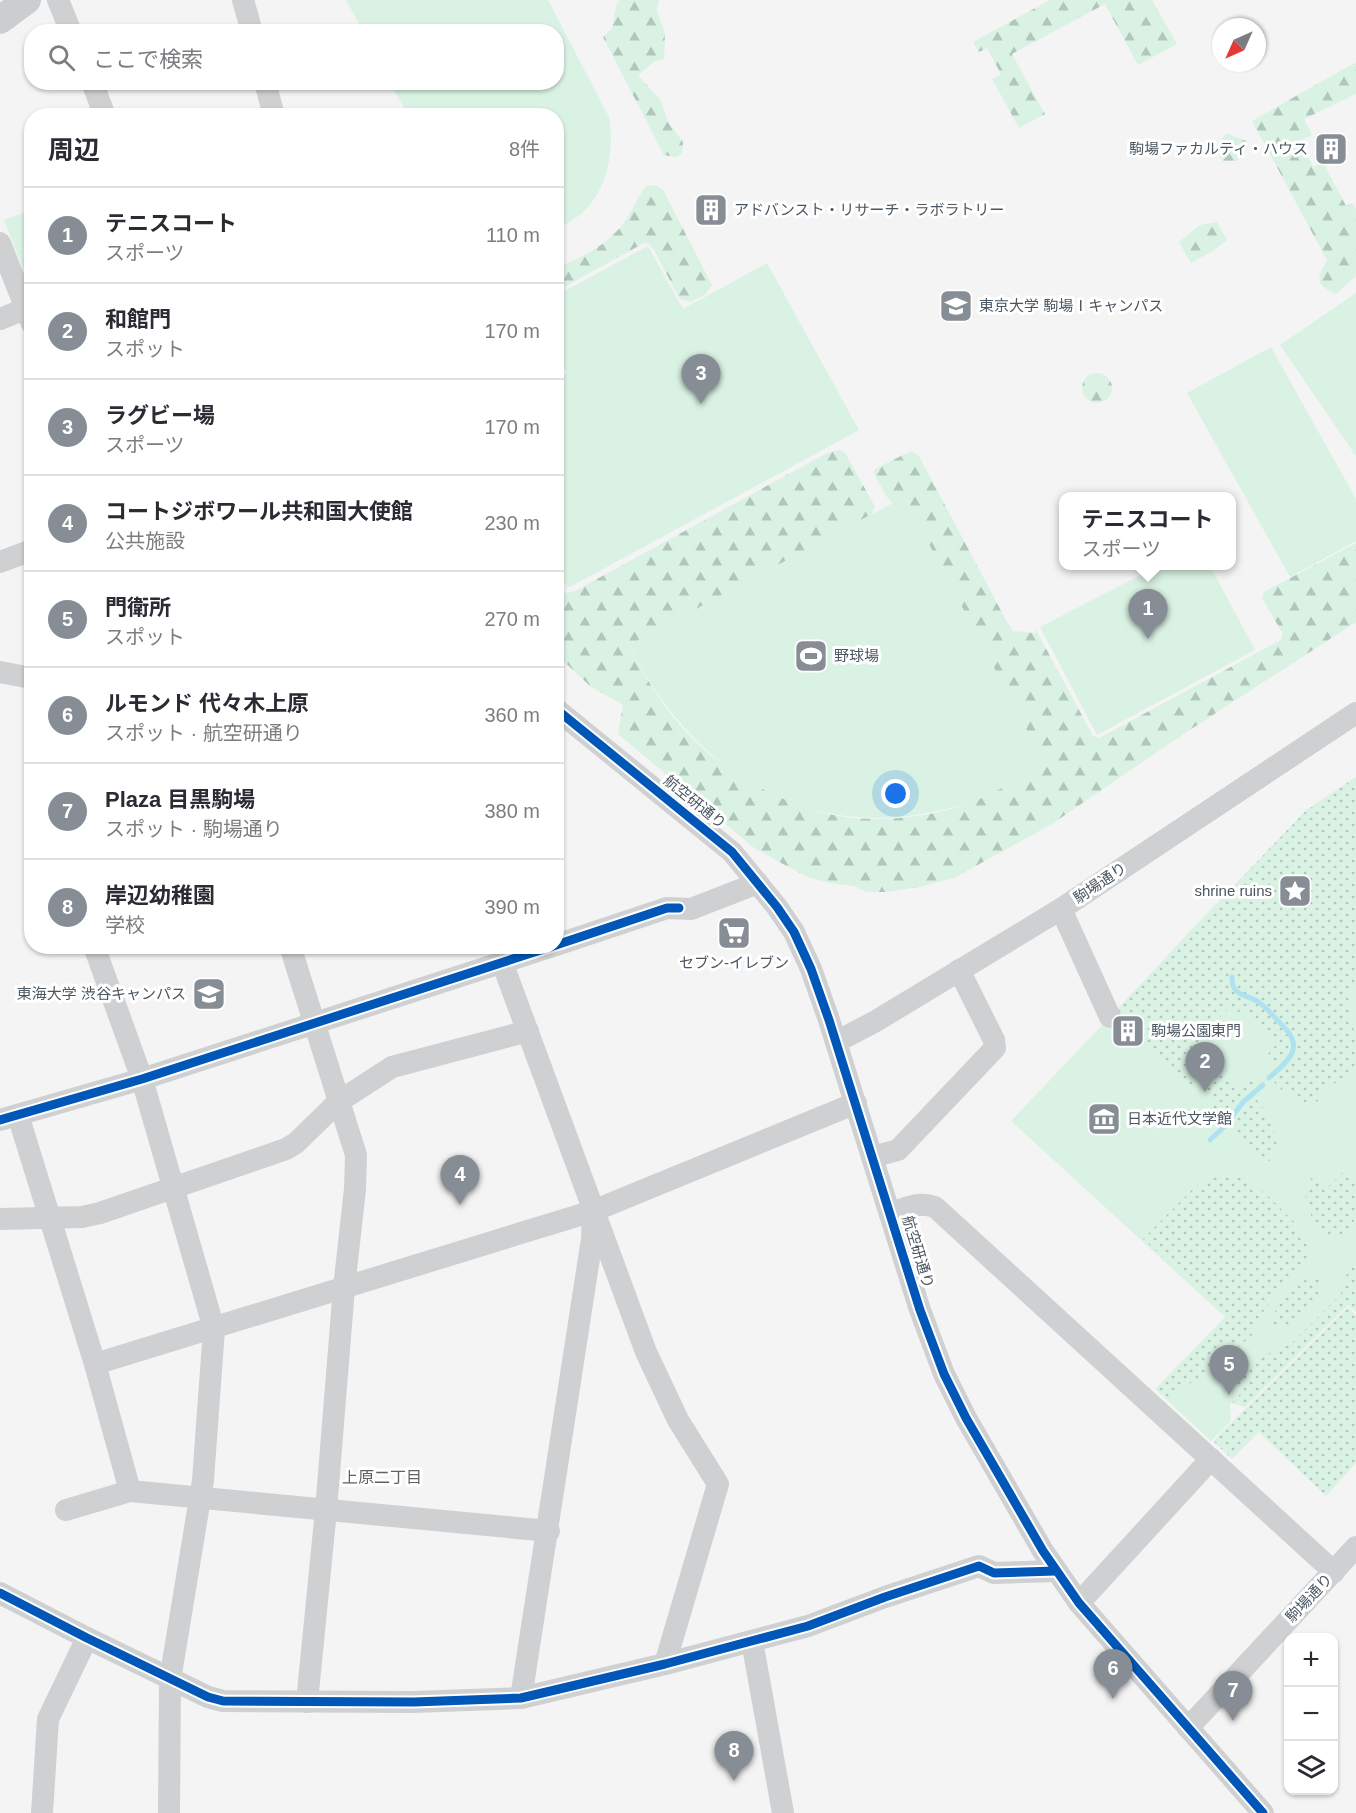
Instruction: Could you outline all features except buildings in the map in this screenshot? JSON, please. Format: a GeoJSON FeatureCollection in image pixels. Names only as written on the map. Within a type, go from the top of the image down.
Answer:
{"type":"FeatureCollection","features":[{"type":"Feature","properties":{"kind":"main road"},"geometry":{"type":"LineString","coordinates":[[0,20],[27,0]]}},
{"type":"Feature","properties":{"kind":"street"},"geometry":{"type":"LineString","coordinates":[[58,0],[68,24]]}},
{"type":"Feature","properties":{"kind":"street"},"geometry":{"type":"LineString","coordinates":[[243,0],[250,24]]}},
{"type":"Feature","properties":{"kind":"street"},"geometry":{"type":"LineString","coordinates":[[95,90],[102,108]]}},
{"type":"Feature","properties":{"kind":"street"},"geometry":{"type":"LineString","coordinates":[[267,90],[272,108]]}},
{"type":"Feature","properties":{"kind":"street"},"geometry":{"type":"LineString","coordinates":[[0,243],[24,301]]}},
{"type":"Feature","properties":{"kind":"street"},"geometry":{"type":"LineString","coordinates":[[0,319],[24,314]]}},
{"type":"Feature","properties":{"kind":"street"},"geometry":{"type":"LineString","coordinates":[[0,562],[24,553]]}},
{"type":"Feature","properties":{"kind":"street"},"geometry":{"type":"LineString","coordinates":[[0,672],[24,676]]}},
{"type":"Feature","properties":{"kind":"street","name":"駒場通り"},"geometry":{"type":"LineString","coordinates":[[836,1042],[876,1021],[1061,909],[1356,713]]}},
{"type":"Feature","properties":{"kind":"street","name":"航空研通り"},"geometry":{"type":"LineString","coordinates":[[564,724],[732,852],[777,907],[794,932],[811,969],[836,1042],[920,1310],[944,1374],[972,1428],[1056,1571],[1079,1603],[1263,1813]]}},
{"type":"Feature","properties":{"kind":"street"},"geometry":{"type":"LineString","coordinates":[[564,943],[667,908],[691,909],[758,883]]}},
{"type":"Feature","properties":{"kind":"street"},"geometry":{"type":"LineString","coordinates":[[1061,909],[1110,1017]]}},
{"type":"Feature","properties":{"kind":"street"},"geometry":{"type":"LineString","coordinates":[[97,954],[142,1079],[214,1329],[203,1480],[170,1680],[169,1813]]}},
{"type":"Feature","properties":{"kind":"street"},"geometry":{"type":"LineString","coordinates":[[292,954],[356,1155],[355,1189],[344,1288],[308,1702]]}},
{"type":"Feature","properties":{"kind":"street"},"geometry":{"type":"LineString","coordinates":[[130,1491],[95,1364],[50,1216],[9,1117],[142,1079],[502,962],[517,954]]}},
{"type":"Feature","properties":{"kind":"street"},"geometry":{"type":"LineString","coordinates":[[502,962],[646,1352],[678,1420],[718,1485],[665,1664]]}},
{"type":"Feature","properties":{"kind":"street"},"geometry":{"type":"LineString","coordinates":[[872,1157],[898,1150],[995,1048],[994,1040],[959,970]]}},
{"type":"Feature","properties":{"kind":"street"},"geometry":{"type":"LineString","coordinates":[[0,1219],[82,1217],[100,1213],[286,1149],[296,1143],[338,1102],[392,1067],[528,1031]]}},
{"type":"Feature","properties":{"kind":"street"},"geometry":{"type":"LineString","coordinates":[[95,1364],[593,1211],[856,1103]]}},
{"type":"Feature","properties":{"kind":"street"},"geometry":{"type":"LineString","coordinates":[[890,1214],[918,1204],[935,1207],[1334,1572]]}},
{"type":"Feature","properties":{"kind":"street"},"geometry":{"type":"LineString","coordinates":[[522,1698],[592,1239],[593,1211]]}},
{"type":"Feature","properties":{"kind":"street"},"geometry":{"type":"LineString","coordinates":[[1079,1603],[1211,1459]]}},
{"type":"Feature","properties":{"kind":"street"},"geometry":{"type":"LineString","coordinates":[[66,1510],[130,1491],[549,1531]]}},
{"type":"Feature","properties":{"kind":"street","name":"駒場通り"},"geometry":{"type":"LineString","coordinates":[[1188,1728],[1356,1547]]}},
{"type":"Feature","properties":{"kind":"street"},"geometry":{"type":"LineString","coordinates":[[0,1593],[170,1680],[208,1697],[223,1701],[414,1702],[522,1698],[665,1664],[808,1626],[885,1597],[979,1566],[994,1573],[1056,1571]]}},
{"type":"Feature","properties":{"kind":"street"},"geometry":{"type":"LineString","coordinates":[[42,1813],[48,1719],[87,1638]]}},
{"type":"Feature","properties":{"kind":"street"},"geometry":{"type":"LineString","coordinates":[[752,1641],[783,1813]]}},
{"type":"Feature","properties":{"kind":"green space"},"geometry":{"type":"Polygon","coordinates":[[[346,0],[548,0],[561,24],[359,24],[346,0]]]}},
{"type":"Feature","properties":{"kind":"green space"},"geometry":{"type":"Polygon","coordinates":[[[620,0],[659,0],[657,11],[665,33],[664,59],[655,61],[638,75],[661,101],[668,122],[683,142],[682,154],[676,157],[664,155],[603,37],[612,28],[617,3],[620,0]]]}},
{"type":"Feature","properties":{"kind":"green space"},"geometry":{"type":"Polygon","coordinates":[[[1050,0],[1152,0],[1177,44],[1138,65],[1105,4],[1012,54],[1045,114],[1019,128],[992,79],[1001,74],[987,48],[979,52],[973,42],[1050,0]]]}},
{"type":"Feature","properties":{"kind":"green space"},"geometry":{"type":"Polygon","coordinates":[[[564,31],[609,117],[610,151],[603,183],[586,210],[564,224],[564,108],[404,108],[394,90],[564,90],[564,31]]]}},
{"type":"Feature","properties":{"kind":"green space"},"geometry":{"type":"Polygon","coordinates":[[[1356,62],[1356,94],[1304,119],[1312,135],[1300,141],[1313,167],[1323,162],[1346,206],[1352,203],[1356,209],[1356,276],[1336,294],[1321,284],[1321,272],[1327,260],[1252,121],[1356,62]]]}},
{"type":"Feature","properties":{"kind":"green space"},"geometry":{"type":"Polygon","coordinates":[[[1226,133],[1246,141],[1237,161],[1223,161],[1214,150],[1226,133]]]}},
{"type":"Feature","properties":{"kind":"green space"},"geometry":{"type":"Polygon","coordinates":[[[656,185],[663,190],[712,285],[705,295],[690,302],[679,298],[654,250],[649,244],[644,243],[564,287],[564,264],[598,247],[615,233],[646,186],[656,185]]]}},
{"type":"Feature","properties":{"kind":"green space"},"geometry":{"type":"Polygon","coordinates":[[[24,213],[24,270],[4,220],[24,213]]]}},
{"type":"Feature","properties":{"kind":"green space"},"geometry":{"type":"Polygon","coordinates":[[[1217,222],[1227,240],[1191,263],[1179,242],[1200,225],[1217,222]]]}},
{"type":"Feature","properties":{"kind":"green space"},"geometry":{"type":"Polygon","coordinates":[[[648,246],[683,309],[767,263],[859,430],[568,588],[564,581],[564,375],[567,373],[564,367],[564,291],[648,246]]]}},
{"type":"Feature","properties":{"kind":"green space"},"geometry":{"type":"Polygon","coordinates":[[[1356,293],[1356,456],[1280,345],[1356,293]]]}},
{"type":"Feature","properties":{"kind":"green space"},"geometry":{"type":"Polygon","coordinates":[[[1271,347],[1356,499],[1356,541],[1290,577],[1187,393],[1271,347]]]}},
{"type":"Feature","properties":{"kind":"green space"},"geometry":{"type":"Polygon","coordinates":[[[1097,373],[1108,377],[1112,388],[1108,399],[1097,403],[1086,399],[1082,388],[1086,377],[1097,373]]]}},
{"type":"Feature","properties":{"kind":"green space"},"geometry":{"type":"Polygon","coordinates":[[[839,450],[845,453],[875,507],[872,514],[629,646],[668,710],[707,752],[727,766],[815,810],[852,818],[873,819],[936,813],[982,798],[1044,763],[904,497],[893,503],[886,496],[874,474],[875,469],[911,451],[919,456],[1007,622],[1013,631],[1036,633],[1035,628],[1093,736],[1099,738],[1281,640],[1283,634],[1262,598],[1264,592],[1356,543],[1356,622],[1176,739],[1052,824],[954,878],[919,887],[886,892],[867,892],[854,886],[829,883],[808,877],[753,847],[618,734],[623,705],[590,686],[564,662],[564,592],[575,591],[827,453],[839,450]]]}},
{"type":"Feature","properties":{"kind":"green space","name":"野球場"},"geometry":{"type":"Polygon","coordinates":[[[904,497],[1044,763],[982,798],[932,812],[883,818],[837,815],[793,803],[752,783],[715,757],[682,725],[653,687],[629,645],[904,497]]]}},
{"type":"Feature","properties":{"kind":"green space"},"geometry":{"type":"Polygon","coordinates":[[[1150,570],[1212,570],[1255,650],[1097,735],[1040,627],[1150,570]]]}},
{"type":"Feature","properties":{"kind":"green space"},"geometry":{"type":"Polygon","coordinates":[[[1356,777],[1356,1312],[1348,1305],[1245,1407],[1230,1403],[1231,1421],[1211,1441],[1155,1389],[1225,1317],[1011,1121],[1306,810],[1356,777]]]}},
{"type":"Feature","properties":{"kind":"green space"},"geometry":{"type":"Polygon","coordinates":[[[1356,777],[1356,977],[1352,988],[1349,1016],[1356,1036],[1356,1064],[1337,1083],[1332,1083],[1327,1087],[1317,1102],[1311,1097],[1305,1103],[1290,1088],[1285,1093],[1264,1072],[1275,1061],[1268,1054],[1278,1043],[1242,1009],[1235,1016],[1228,1009],[1209,1028],[1214,1034],[1199,1049],[1207,1056],[1203,1061],[1214,1072],[1220,1065],[1238,1087],[1251,1075],[1258,1082],[1222,1119],[1211,1108],[1218,1100],[1197,1079],[1189,1086],[1117,1011],[1189,932],[1306,811],[1356,777]]]}},
{"type":"Feature","properties":{"kind":"green space"},"geometry":{"type":"Polygon","coordinates":[[[1254,1097],[1265,1111],[1276,1137],[1274,1154],[1270,1161],[1254,1156],[1226,1125],[1254,1097]]]}},
{"type":"Feature","properties":{"kind":"green space"},"geometry":{"type":"Polygon","coordinates":[[[1347,1168],[1356,1178],[1356,1218],[1343,1233],[1330,1235],[1319,1226],[1310,1213],[1306,1200],[1306,1189],[1314,1174],[1328,1187],[1347,1168]]]}},
{"type":"Feature","properties":{"kind":"green space"},"geometry":{"type":"Polygon","coordinates":[[[1224,1175],[1246,1179],[1267,1195],[1294,1222],[1308,1242],[1310,1253],[1304,1264],[1286,1280],[1263,1312],[1254,1333],[1204,1379],[1193,1381],[1174,1397],[1167,1398],[1157,1389],[1227,1317],[1143,1239],[1192,1190],[1206,1179],[1224,1175]]]}},
{"type":"Feature","properties":{"kind":"green space"},"geometry":{"type":"Polygon","coordinates":[[[1356,1262],[1356,1309],[1348,1302],[1244,1406],[1232,1403],[1241,1393],[1229,1381],[1247,1363],[1294,1341],[1341,1294],[1346,1276],[1356,1262]]]}},
{"type":"Feature","properties":{"kind":"green space"},"geometry":{"type":"Polygon","coordinates":[[[1311,1276],[1319,1279],[1320,1287],[1313,1304],[1290,1324],[1273,1327],[1274,1313],[1284,1298],[1311,1276]]]}},
{"type":"Feature","properties":{"kind":"green space"},"geometry":{"type":"Polygon","coordinates":[[[1348,1307],[1356,1315],[1356,1463],[1326,1496],[1259,1432],[1232,1459],[1213,1441],[1348,1307]]]}},
{"type":"Feature","properties":{"kind":"waterway"},"geometry":{"type":"LineString","coordinates":[[1232,977],[1235,990],[1258,1001],[1283,1026],[1293,1041],[1291,1054],[1269,1078]]}},
{"type":"Feature","properties":{"kind":"waterway"},"geometry":{"type":"LineString","coordinates":[[1210,1140],[1226,1125],[1243,1102],[1263,1085]]}},
{"type":"Feature","properties":{"kind":"cycle path"},"geometry":{"type":"LineString","coordinates":[[564,716],[732,852],[777,907],[794,932],[811,969],[829,1020],[920,1310],[944,1374],[966,1418],[1043,1551],[1079,1603],[1263,1813]]}},
{"type":"Feature","properties":{"kind":"cycle path"},"geometry":{"type":"LineString","coordinates":[[564,942],[667,908],[679,908]]}},
{"type":"Feature","properties":{"kind":"cycle path"},"geometry":{"type":"LineString","coordinates":[[0,1120],[142,1079],[528,954]]}},
{"type":"Feature","properties":{"kind":"cycle path"},"geometry":{"type":"LineString","coordinates":[[0,1593],[208,1697],[223,1701],[414,1702],[521,1698],[665,1664],[808,1626],[885,1597],[979,1566],[994,1573],[1056,1571]]}},
{"type":"Feature","properties":{"kind":"place","name":"駒場ファカルティ・ハウス"},"geometry":{"type":"Point","coordinates":[1331,149]}},
{"type":"Feature","properties":{"kind":"place","name":"アドバンスト・リサーチ・ラボラトリー"},"geometry":{"type":"Point","coordinates":[711,210]}},
{"type":"Feature","properties":{"kind":"place","name":"東京大学 駒場Ⅰキャンパス"},"geometry":{"type":"Point","coordinates":[956,306]}},
{"type":"Feature","properties":{"kind":"place","name":"ラグビー場"},"geometry":{"type":"Point","coordinates":[701,404]}},
{"type":"Feature","properties":{"kind":"place","name":"テニスコート"},"geometry":{"type":"Point","coordinates":[1148,639]}},
{"type":"Feature","properties":{"kind":"place","name":"野球場"},"geometry":{"type":"Point","coordinates":[811,656]}},
{"type":"Feature","properties":{"kind":"place","name":"shrine ruins"},"geometry":{"type":"Point","coordinates":[1295,891]}},
{"type":"Feature","properties":{"kind":"place","name":"セブン-イレブン"},"geometry":{"type":"Point","coordinates":[734,933]}},
{"type":"Feature","properties":{"kind":"place","name":"東海大学 渋谷キャンパス"},"geometry":{"type":"Point","coordinates":[209,994]}},
{"type":"Feature","properties":{"kind":"place","name":"駒場公園東門"},"geometry":{"type":"Point","coordinates":[1128,1031]}},
{"type":"Feature","properties":{"kind":"place","name":"和館門"},"geometry":{"type":"Point","coordinates":[1205,1092]}},
{"type":"Feature","properties":{"kind":"place","name":"日本近代文学館"},"geometry":{"type":"Point","coordinates":[1104,1119]}},
{"type":"Feature","properties":{"kind":"place","name":"コートジボワール共和国大使館"},"geometry":{"type":"Point","coordinates":[460,1205]}},
{"type":"Feature","properties":{"kind":"place","name":"門衛所"},"geometry":{"type":"Point","coordinates":[1229,1395]}},
{"type":"Feature","properties":{"kind":"place","name":"ルモンド 代々木上原"},"geometry":{"type":"Point","coordinates":[1113,1699]}},
{"type":"Feature","properties":{"kind":"place","name":"Plaza 目黒駒場"},"geometry":{"type":"Point","coordinates":[1233,1721]}},
{"type":"Feature","properties":{"kind":"place","name":"岸辺幼稚園"},"geometry":{"type":"Point","coordinates":[734,1781]}},
{"type":"Feature","properties":{"kind":"district","name":"上原二丁目"},"geometry":{"type":"Point","coordinates":[382,1477]}}]}
